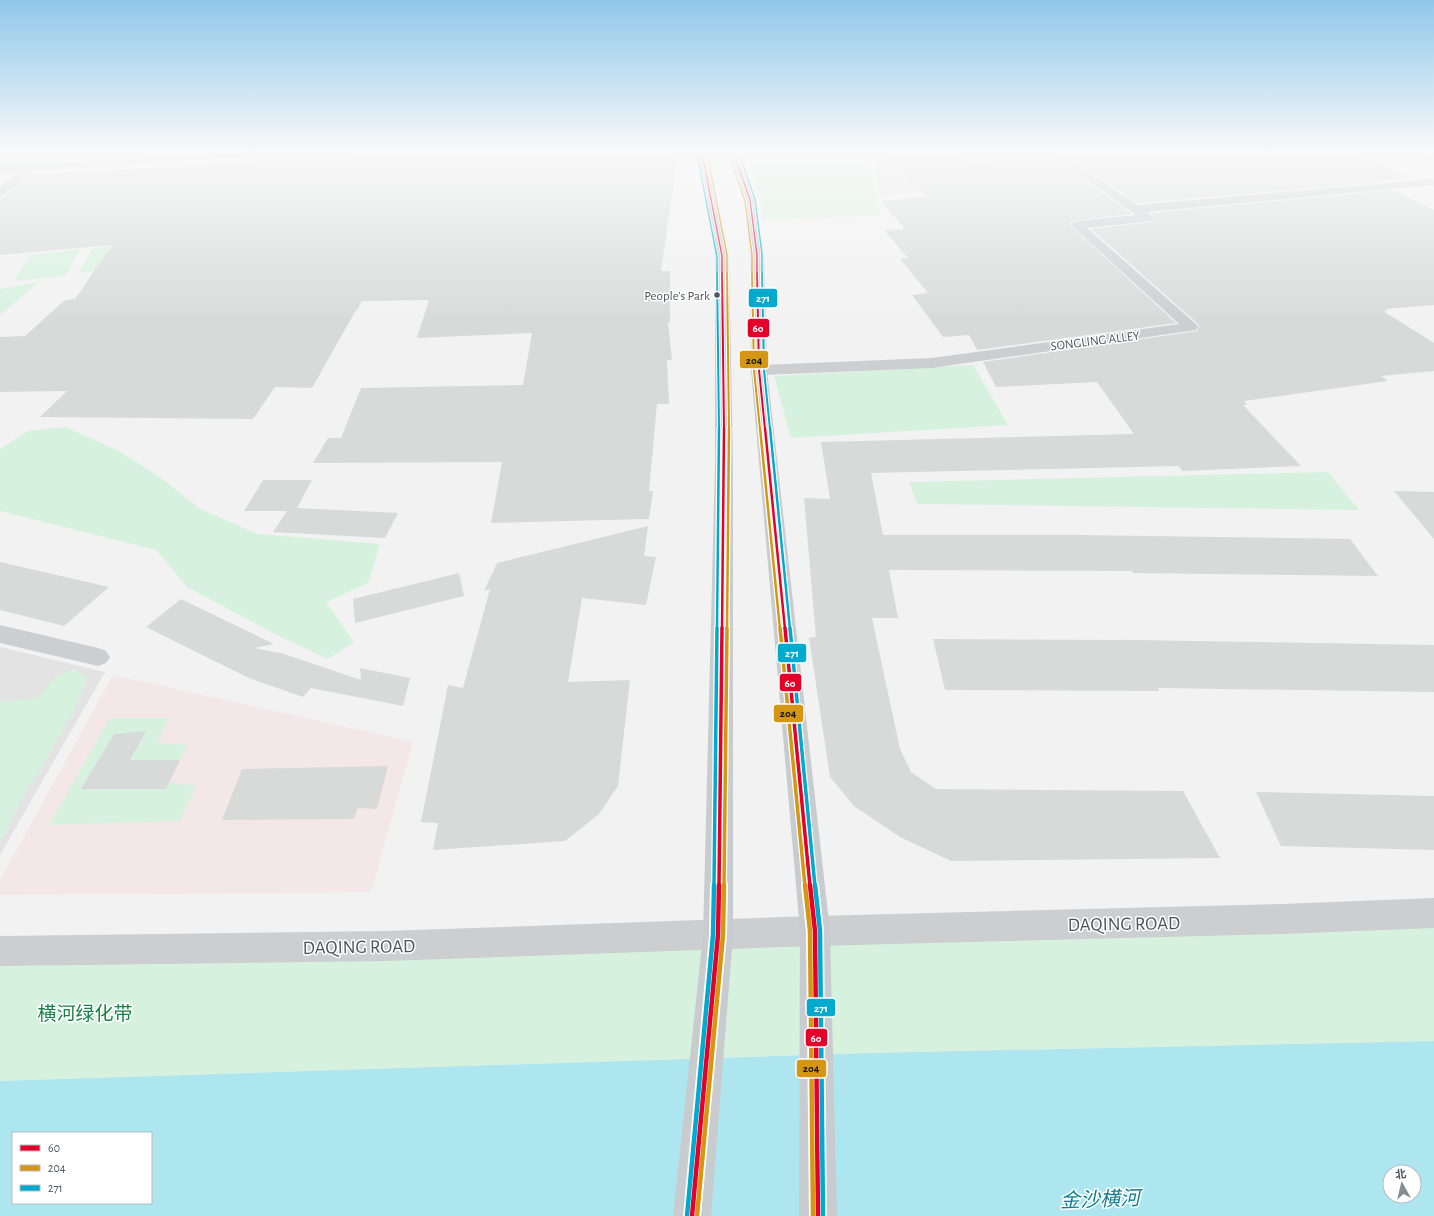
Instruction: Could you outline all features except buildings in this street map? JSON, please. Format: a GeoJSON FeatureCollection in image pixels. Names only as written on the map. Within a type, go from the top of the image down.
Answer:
{"type":"FeatureCollection","features":[{"type":"Feature","properties":{"kind":"main road"},"geometry":{"type":"LineString","coordinates":[[692,1216],[718,935],[724,464],[722,256],[713,210]]}},
{"type":"Feature","properties":{"kind":"main road"},"geometry":{"type":"LineString","coordinates":[[751,210],[757,255],[759,370],[815,931],[818,1216]]}},
{"type":"Feature","properties":{"kind":"street","name":"SONGLING ALLEY"},"geometry":{"type":"LineString","coordinates":[[759,370],[932,363],[1191,327],[1077,225],[1148,218],[1136,210]]}},
{"type":"Feature","properties":{"kind":"street"},"geometry":{"type":"LineString","coordinates":[[0,634],[98,657]]}},
{"type":"Feature","properties":{"kind":"street","name":"DAQING ROAD"},"geometry":{"type":"LineString","coordinates":[[0,952],[385,946],[815,931],[1282,919],[1434,913]]}},
{"type":"Feature","properties":{"kind":"shaded area"},"geometry":{"type":"Polygon","coordinates":[[[0,647],[105,672],[0,855],[0,647]]]}},
{"type":"Feature","properties":{"kind":"shaded area"},"geometry":{"type":"Polygon","coordinates":[[[113,675],[413,742],[371,892],[0,895],[0,880],[113,675]]]}},
{"type":"Feature","properties":{"kind":"green space"},"geometry":{"type":"Polygon","coordinates":[[[762,210],[879,210],[881,216],[763,219],[762,210]]]}},
{"type":"Feature","properties":{"kind":"green space"},"geometry":{"type":"Polygon","coordinates":[[[138,244],[125,268],[78,273],[93,248],[138,244]]]}},
{"type":"Feature","properties":{"kind":"green space"},"geometry":{"type":"Polygon","coordinates":[[[80,249],[66,276],[14,281],[30,255],[80,249]]]}},
{"type":"Feature","properties":{"kind":"green space"},"geometry":{"type":"Polygon","coordinates":[[[39,282],[0,315],[0,289],[39,282]]]}},
{"type":"Feature","properties":{"kind":"green space"},"geometry":{"type":"Polygon","coordinates":[[[973,365],[1008,425],[791,438],[774,376],[973,365]]]}},
{"type":"Feature","properties":{"kind":"green space"},"geometry":{"type":"Polygon","coordinates":[[[65,427],[119,451],[161,478],[200,509],[258,534],[380,544],[368,583],[326,602],[354,642],[328,659],[277,635],[187,587],[156,550],[0,511],[0,449],[28,431],[65,427]]]}},
{"type":"Feature","properties":{"kind":"green space"},"geometry":{"type":"Polygon","coordinates":[[[1328,472],[1359,510],[917,504],[909,482],[1328,472]]]}},
{"type":"Feature","properties":{"kind":"green space"},"geometry":{"type":"Polygon","coordinates":[[[75,669],[87,679],[79,700],[45,762],[20,802],[6,832],[0,840],[0,702],[39,698],[56,676],[75,669]]]}},
{"type":"Feature","properties":{"kind":"green space"},"geometry":{"type":"Polygon","coordinates":[[[110,718],[169,718],[157,743],[188,745],[180,760],[130,760],[146,732],[115,734],[81,789],[169,782],[196,786],[180,821],[49,825],[110,718]]]}},
{"type":"Feature","properties":{"kind":"green space","name":"横河绿化带"},"geometry":{"type":"Polygon","coordinates":[[[1434,913],[1434,1041],[871,1053],[0,1081],[0,949],[1434,913]]]}},
{"type":"Feature","properties":{"kind":"water","name":"金沙横河"},"geometry":{"type":"Polygon","coordinates":[[[1434,1041],[1434,1216],[0,1216],[0,1081],[871,1053],[1434,1041]]]}},
{"type":"Feature","properties":{"kind":"transit line","name":"271"},"geometry":{"type":"LineString","coordinates":[[687,1216],[713,935],[719,464],[717,257],[708,210]]}},
{"type":"Feature","properties":{"kind":"transit line","name":"60"},"geometry":{"type":"LineString","coordinates":[[692,1216],[718,935],[724,464],[722,256],[713,210]]}},
{"type":"Feature","properties":{"kind":"transit line","name":"204"},"geometry":{"type":"LineString","coordinates":[[697,1216],[723,935],[729,464],[727,255],[718,210]]}},
{"type":"Feature","properties":{"kind":"transit line","name":"204"},"geometry":{"type":"LineString","coordinates":[[746,210],[752,255],[754,370],[810,931],[813,1216]]}},
{"type":"Feature","properties":{"kind":"transit line","name":"60"},"geometry":{"type":"LineString","coordinates":[[751,210],[757,255],[759,370],[815,931],[818,1216]]}},
{"type":"Feature","properties":{"kind":"transit line","name":"271"},"geometry":{"type":"LineString","coordinates":[[756,210],[762,254],[764,370],[820,931],[823,1216]]}},
{"type":"Feature","properties":{"kind":"place","name":"People's Park"},"geometry":{"type":"Point","coordinates":[717,295]}}]}
